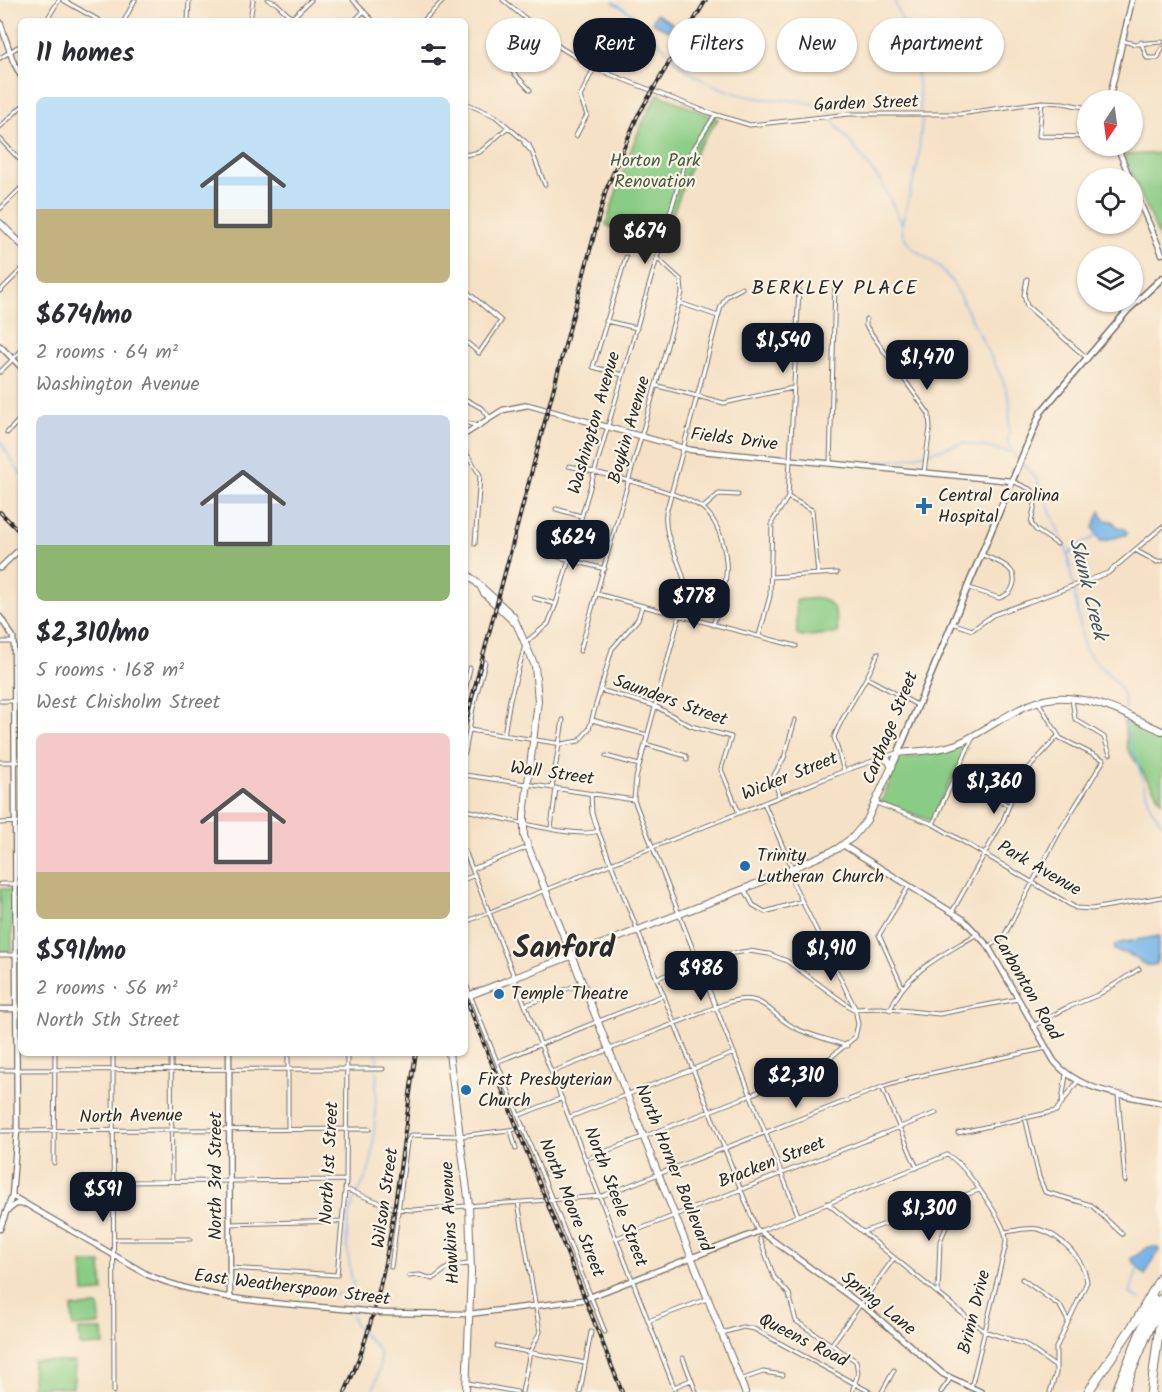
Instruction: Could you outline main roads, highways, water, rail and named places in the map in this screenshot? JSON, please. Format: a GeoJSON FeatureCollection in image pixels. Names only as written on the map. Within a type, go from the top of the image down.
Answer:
{"type":"FeatureCollection","features":[{"type":"Feature","properties":{"kind":"highway"},"geometry":{"type":"LineString","coordinates":[[1088,1392],[1138,1318],[1162,1275]]}},
{"type":"Feature","properties":{"kind":"highway"},"geometry":{"type":"LineString","coordinates":[[1116,1392],[1162,1282]]}},
{"type":"Feature","properties":{"kind":"highway"},"geometry":{"type":"LineString","coordinates":[[1123,1392],[1162,1298]]}},
{"type":"Feature","properties":{"kind":"highway"},"geometry":{"type":"LineString","coordinates":[[1151,1392],[1162,1307]]}},
{"type":"Feature","properties":{"kind":"main road"},"geometry":{"type":"LineString","coordinates":[[0,223],[18,241]]}},
{"type":"Feature","properties":{"kind":"main road","name":"Carthage Street"},"geometry":{"type":"LineString","coordinates":[[468,996],[789,870],[843,845],[861,829],[892,767],[1041,412],[1128,310],[1162,278]]}},
{"type":"Feature","properties":{"kind":"main road","name":"North Horner Boulevard"},"geometry":{"type":"LineString","coordinates":[[468,575],[513,616],[526,642],[538,686],[523,824],[528,846],[745,1392]]}},
{"type":"Feature","properties":{"kind":"main road","name":"Wicker Street"},"geometry":{"type":"LineString","coordinates":[[898,753],[938,750],[974,736],[1000,719],[1039,703],[1072,699],[1110,707],[1162,731]]}},
{"type":"Feature","properties":{"kind":"main road"},"geometry":{"type":"LineString","coordinates":[[880,758],[888,760],[892,767]]}},
{"type":"Feature","properties":{"kind":"main road","name":"Hawkins Avenue"},"geometry":{"type":"LineString","coordinates":[[449,1056],[469,1205],[471,1264],[466,1392]]}},
{"type":"Feature","properties":{"kind":"water"},"geometry":{"type":"Polygon","coordinates":[[[656,14],[668,21],[668,31],[656,24],[656,18],[654,18],[656,14]]]}},
{"type":"Feature","properties":{"kind":"water"},"geometry":{"type":"Polygon","coordinates":[[[1100,511],[1104,520],[1112,521],[1118,527],[1125,529],[1127,534],[1101,542],[1093,528],[1100,511]]]}},
{"type":"Feature","properties":{"kind":"water"},"geometry":{"type":"Polygon","coordinates":[[[1159,936],[1157,964],[1148,965],[1128,954],[1114,950],[1115,945],[1120,943],[1159,936]]]}},
{"type":"Feature","properties":{"kind":"water"},"geometry":{"type":"Polygon","coordinates":[[[1149,1247],[1157,1247],[1159,1250],[1145,1275],[1131,1259],[1149,1247]]]}},
{"type":"Feature","properties":{"kind":"waterway","name":"Skunk Creek"},"geometry":{"type":"LineString","coordinates":[[894,0],[913,54],[920,111]]}},
{"type":"Feature","properties":{"kind":"waterway"},"geometry":{"type":"LineString","coordinates":[[613,2],[631,13],[668,52]]}},
{"type":"Feature","properties":{"kind":"waterway"},"geometry":{"type":"LineString","coordinates":[[690,72],[711,84],[736,93],[758,98],[805,102],[830,111]]}},
{"type":"Feature","properties":{"kind":"waterway"},"geometry":{"type":"LineString","coordinates":[[831,118],[881,182],[901,222]]}},
{"type":"Feature","properties":{"kind":"waterway","name":"Skunk Creek"},"geometry":{"type":"LineString","coordinates":[[922,119],[918,163],[902,223],[903,235],[912,248],[940,267],[953,283],[1003,380],[1010,402],[1008,443],[1017,460],[1027,467],[1037,480],[1067,551],[1084,647],[1116,682],[1124,699],[1125,710]]}},
{"type":"Feature","properties":{"kind":"waterway"},"geometry":{"type":"LineString","coordinates":[[0,441],[18,470]]}},
{"type":"Feature","properties":{"kind":"waterway"},"geometry":{"type":"LineString","coordinates":[[869,463],[905,459],[963,443],[1010,452]]}},
{"type":"Feature","properties":{"kind":"waterway"},"geometry":{"type":"LineString","coordinates":[[1069,555],[1075,547],[1098,535]]}},
{"type":"Feature","properties":{"kind":"waterway","name":"Skunk Creek"},"geometry":{"type":"LineString","coordinates":[[1124,718],[1151,808],[1162,823]]}},
{"type":"Feature","properties":{"kind":"waterway"},"geometry":{"type":"LineString","coordinates":[[377,1056],[377,1066]]}},
{"type":"Feature","properties":{"kind":"waterway"},"geometry":{"type":"LineString","coordinates":[[356,1300],[349,1263],[348,1226],[354,1201],[371,1163],[377,1071]]}},
{"type":"Feature","properties":{"kind":"waterway"},"geometry":{"type":"LineString","coordinates":[[1138,1267],[1130,1293],[1140,1299]]}},
{"type":"Feature","properties":{"kind":"waterway"},"geometry":{"type":"LineString","coordinates":[[302,1289],[354,1297]]}},
{"type":"Feature","properties":{"kind":"waterway"},"geometry":{"type":"LineString","coordinates":[[352,1314],[355,1325],[378,1350],[379,1373],[372,1392]]}},
{"type":"Feature","properties":{"kind":"railway"},"geometry":{"type":"LineString","coordinates":[[468,713],[606,190],[637,117],[706,0]]}},
{"type":"Feature","properties":{"kind":"railway"},"geometry":{"type":"LineString","coordinates":[[0,512],[18,530]]}},
{"type":"Feature","properties":{"kind":"railway"},"geometry":{"type":"LineString","coordinates":[[468,1004],[622,1392]]}},
{"type":"Feature","properties":{"kind":"railway"},"geometry":{"type":"LineString","coordinates":[[345,1392],[361,1352],[384,1269],[416,1056]]}},
{"type":"Feature","properties":{"kind":"place","name":"Central Carolina Hospital"},"geometry":{"type":"Point","coordinates":[924,506]}},
{"type":"Feature","properties":{"kind":"place","name":"Trinity Lutheran Church"},"geometry":{"type":"Point","coordinates":[745,866]}},
{"type":"Feature","properties":{"kind":"place","name":"Temple Theatre"},"geometry":{"type":"Point","coordinates":[499,994]}},
{"type":"Feature","properties":{"kind":"place","name":"First Presbyterian Church"},"geometry":{"type":"Point","coordinates":[466,1090]}},
{"type":"Feature","properties":{"kind":"district","name":"BERKLEY PLACE"},"geometry":{"type":"Point","coordinates":[835,289]}},
{"type":"Feature","properties":{"kind":"district","name":"Sanford"},"geometry":{"type":"Point","coordinates":[564,949]}},
{"type":"Feature","properties":{"kind":"park label","name":"Horton Park Renovation"},"geometry":{"type":"Point","coordinates":[655,171]}}]}
